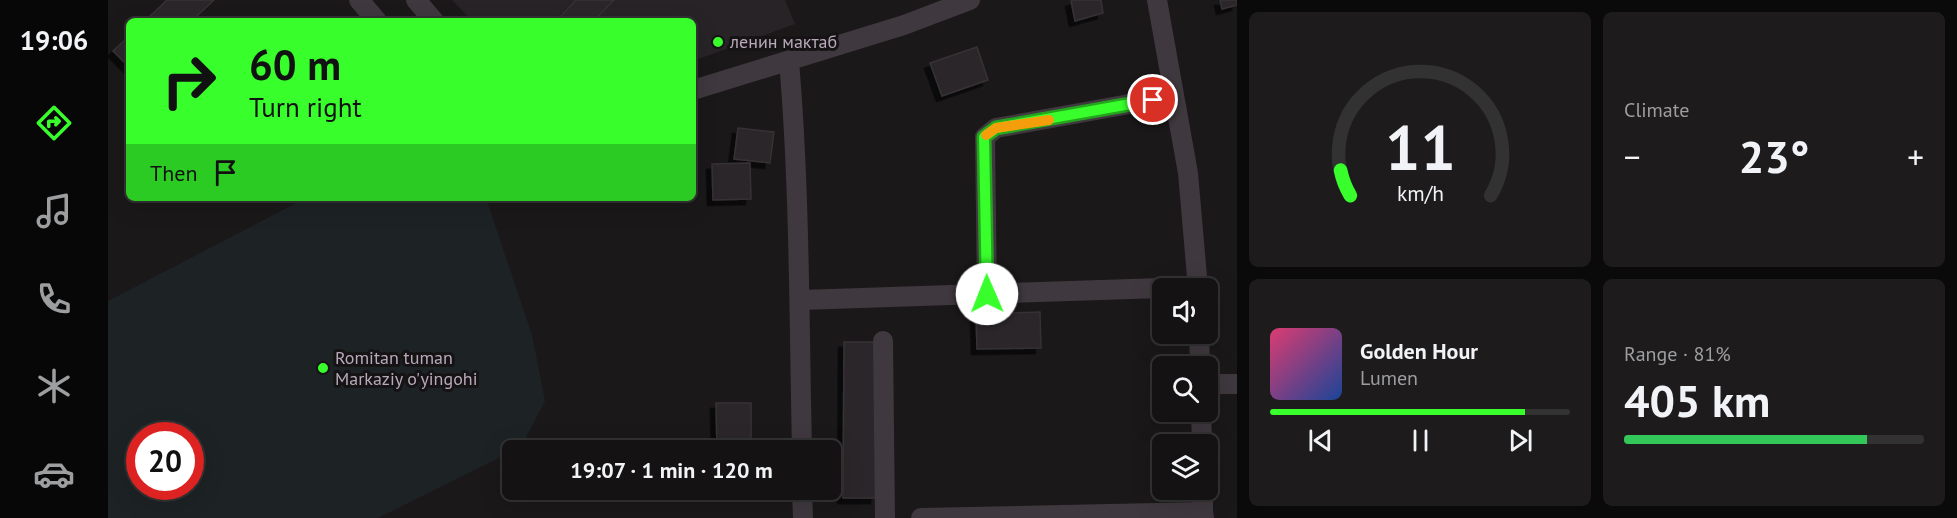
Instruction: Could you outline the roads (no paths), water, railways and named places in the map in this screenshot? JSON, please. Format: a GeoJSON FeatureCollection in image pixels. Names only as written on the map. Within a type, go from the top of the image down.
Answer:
{"type":"FeatureCollection","features":[{"type":"Feature","properties":{"kind":"street"},"geometry":{"type":"LineString","coordinates":[[359,0],[374,18]]}},
{"type":"Feature","properties":{"kind":"street"},"geometry":{"type":"LineString","coordinates":[[416,0],[431,18]]}},
{"type":"Feature","properties":{"kind":"street"},"geometry":{"type":"LineString","coordinates":[[696,89],[904,25],[970,0]]}},
{"type":"Feature","properties":{"kind":"street"},"geometry":{"type":"LineString","coordinates":[[1157,0],[1188,173],[1197,278]]}},
{"type":"Feature","properties":{"kind":"street"},"geometry":{"type":"LineString","coordinates":[[789,61],[801,300],[802,440]]}},
{"type":"Feature","properties":{"kind":"street"},"geometry":{"type":"LineString","coordinates":[[987,294],[984,137],[988,132],[996,128],[1174,96]]}},
{"type":"Feature","properties":{"kind":"street"},"geometry":{"type":"LineString","coordinates":[[801,300],[1152,288]]}},
{"type":"Feature","properties":{"kind":"street"},"geometry":{"type":"LineString","coordinates":[[883,341],[885,518]]}},
{"type":"Feature","properties":{"kind":"street"},"geometry":{"type":"LineString","coordinates":[[1218,384],[1237,384]]}},
{"type":"Feature","properties":{"kind":"street"},"geometry":{"type":"LineString","coordinates":[[802,500],[803,518]]}},
{"type":"Feature","properties":{"kind":"street"},"geometry":{"type":"LineString","coordinates":[[921,518],[1203,515]]}},
{"type":"Feature","properties":{"kind":"place","name":"ленин мактаб"},"geometry":{"type":"Point","coordinates":[718,42]}},
{"type":"Feature","properties":{"kind":"place","name":"Romitan tuman Markaziy o'yingohi"},"geometry":{"type":"Point","coordinates":[323,368]}}]}
